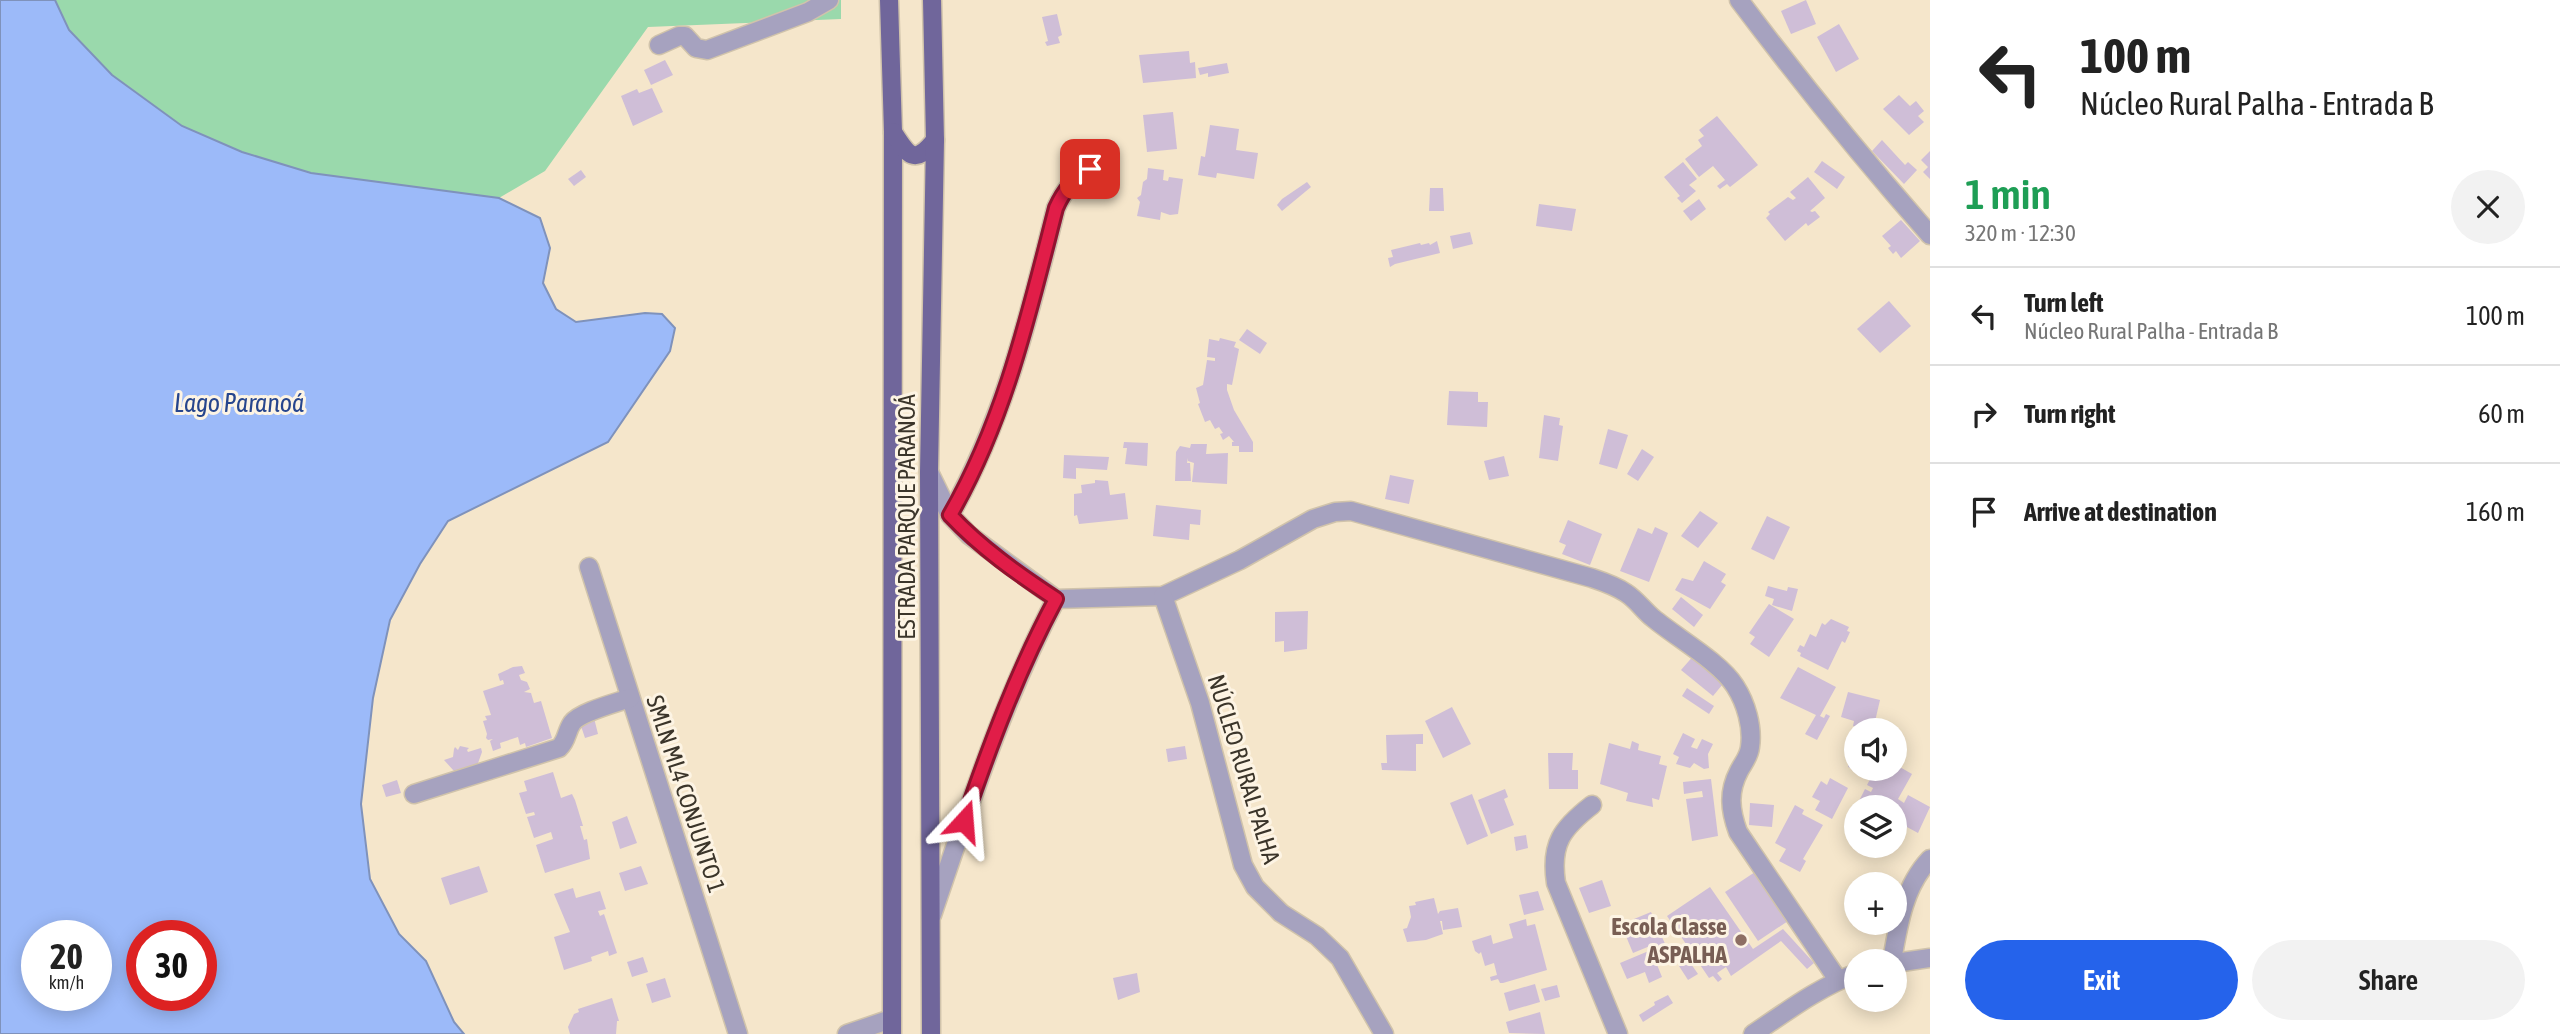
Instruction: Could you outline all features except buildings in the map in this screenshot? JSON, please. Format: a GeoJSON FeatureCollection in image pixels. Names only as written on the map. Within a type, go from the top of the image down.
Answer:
{"type":"FeatureCollection","features":[{"type":"Feature","properties":{"kind":"main road","name":"ESTRADA PARQUE PARANOÁ"},"geometry":{"type":"LineString","coordinates":[[889,0],[893,132],[892,1027]]}},
{"type":"Feature","properties":{"kind":"main road","name":"ESTRADA PARQUE PARANOÁ"},"geometry":{"type":"LineString","coordinates":[[931,1034],[929,472],[935,140],[932,0]]}},
{"type":"Feature","properties":{"kind":"main road"},"geometry":{"type":"LineString","coordinates":[[893,132],[906,152],[912,155],[922,154],[935,140]]}},
{"type":"Feature","properties":{"kind":"street"},"geometry":{"type":"LineString","coordinates":[[659,45],[685,36],[696,48],[707,50],[808,12],[828,0]]}},
{"type":"Feature","properties":{"kind":"street"},"geometry":{"type":"LineString","coordinates":[[1739,0],[1880,179],[1930,235]]}},
{"type":"Feature","properties":{"kind":"street"},"geometry":{"type":"LineString","coordinates":[[950,515],[969,482],[993,428],[1025,330],[1056,208],[1063,191],[1090,169]]}},
{"type":"Feature","properties":{"kind":"street"},"geometry":{"type":"LineString","coordinates":[[929,472],[950,515],[969,535],[1056,599],[1163,596],[1241,560],[1313,519],[1335,512],[1351,511],[1616,587],[1629,594],[1651,616],[1724,672],[1735,686],[1746,707],[1751,746],[1748,757],[1734,781],[1730,799],[1731,815],[1738,832],[1838,980]]}},
{"type":"Feature","properties":{"kind":"street","name":"SMLN ML4 CONJUNTO 1"},"geometry":{"type":"LineString","coordinates":[[589,567],[738,1034]]}},
{"type":"Feature","properties":{"kind":"street","name":"NÚCLEO RURAL PALHA"},"geometry":{"type":"LineString","coordinates":[[1163,596],[1200,703],[1243,865],[1255,887],[1281,913],[1317,936],[1340,958],[1384,1034]]}},
{"type":"Feature","properties":{"kind":"street"},"geometry":{"type":"LineString","coordinates":[[932,917],[998,725],[1028,652],[1056,599]]}},
{"type":"Feature","properties":{"kind":"street"},"geometry":{"type":"LineString","coordinates":[[414,794],[559,748],[578,718],[630,698]]}},
{"type":"Feature","properties":{"kind":"street"},"geometry":{"type":"LineString","coordinates":[[1592,805],[1571,821],[1558,840],[1553,862],[1556,883],[1618,1034]]}},
{"type":"Feature","properties":{"kind":"street"},"geometry":{"type":"LineString","coordinates":[[1896,949],[1906,899],[1917,875],[1930,859]]}},
{"type":"Feature","properties":{"kind":"street"},"geometry":{"type":"LineString","coordinates":[[1907,961],[1930,958]]}},
{"type":"Feature","properties":{"kind":"street"},"geometry":{"type":"LineString","coordinates":[[1753,1034],[1844,978]]}},
{"type":"Feature","properties":{"kind":"street"},"geometry":{"type":"LineString","coordinates":[[847,1034],[892,1027]]}},
{"type":"Feature","properties":{"kind":"green space"},"geometry":{"type":"Polygon","coordinates":[[[55,0],[841,0],[841,19],[648,27],[545,171],[499,198],[311,173],[242,152],[182,126],[112,75],[69,30],[55,0]]]}},
{"type":"Feature","properties":{"kind":"water","name":"Lago Paranoá"},"geometry":{"type":"Polygon","coordinates":[[[0,0],[55,0],[69,30],[112,75],[182,126],[242,152],[311,173],[499,198],[540,218],[550,248],[543,283],[556,309],[576,322],[645,313],[662,314],[675,328],[670,351],[608,442],[448,521],[420,564],[390,620],[373,698],[361,804],[370,879],[399,934],[426,961],[454,1022],[464,1034],[0,1034],[0,0]]]}},
{"type":"Feature","properties":{"kind":"place","name":"Escola Classe ASPALHA"},"geometry":{"type":"Point","coordinates":[1741,940]}},
{"type":"Feature","properties":{"kind":"route"},"geometry":{"type":"LineString","coordinates":[[964,821],[998,725],[1028,652],[1056,599],[1000,560],[969,535],[950,515],[969,482],[993,428],[1025,330],[1056,208],[1063,191],[1090,169]]}}]}
